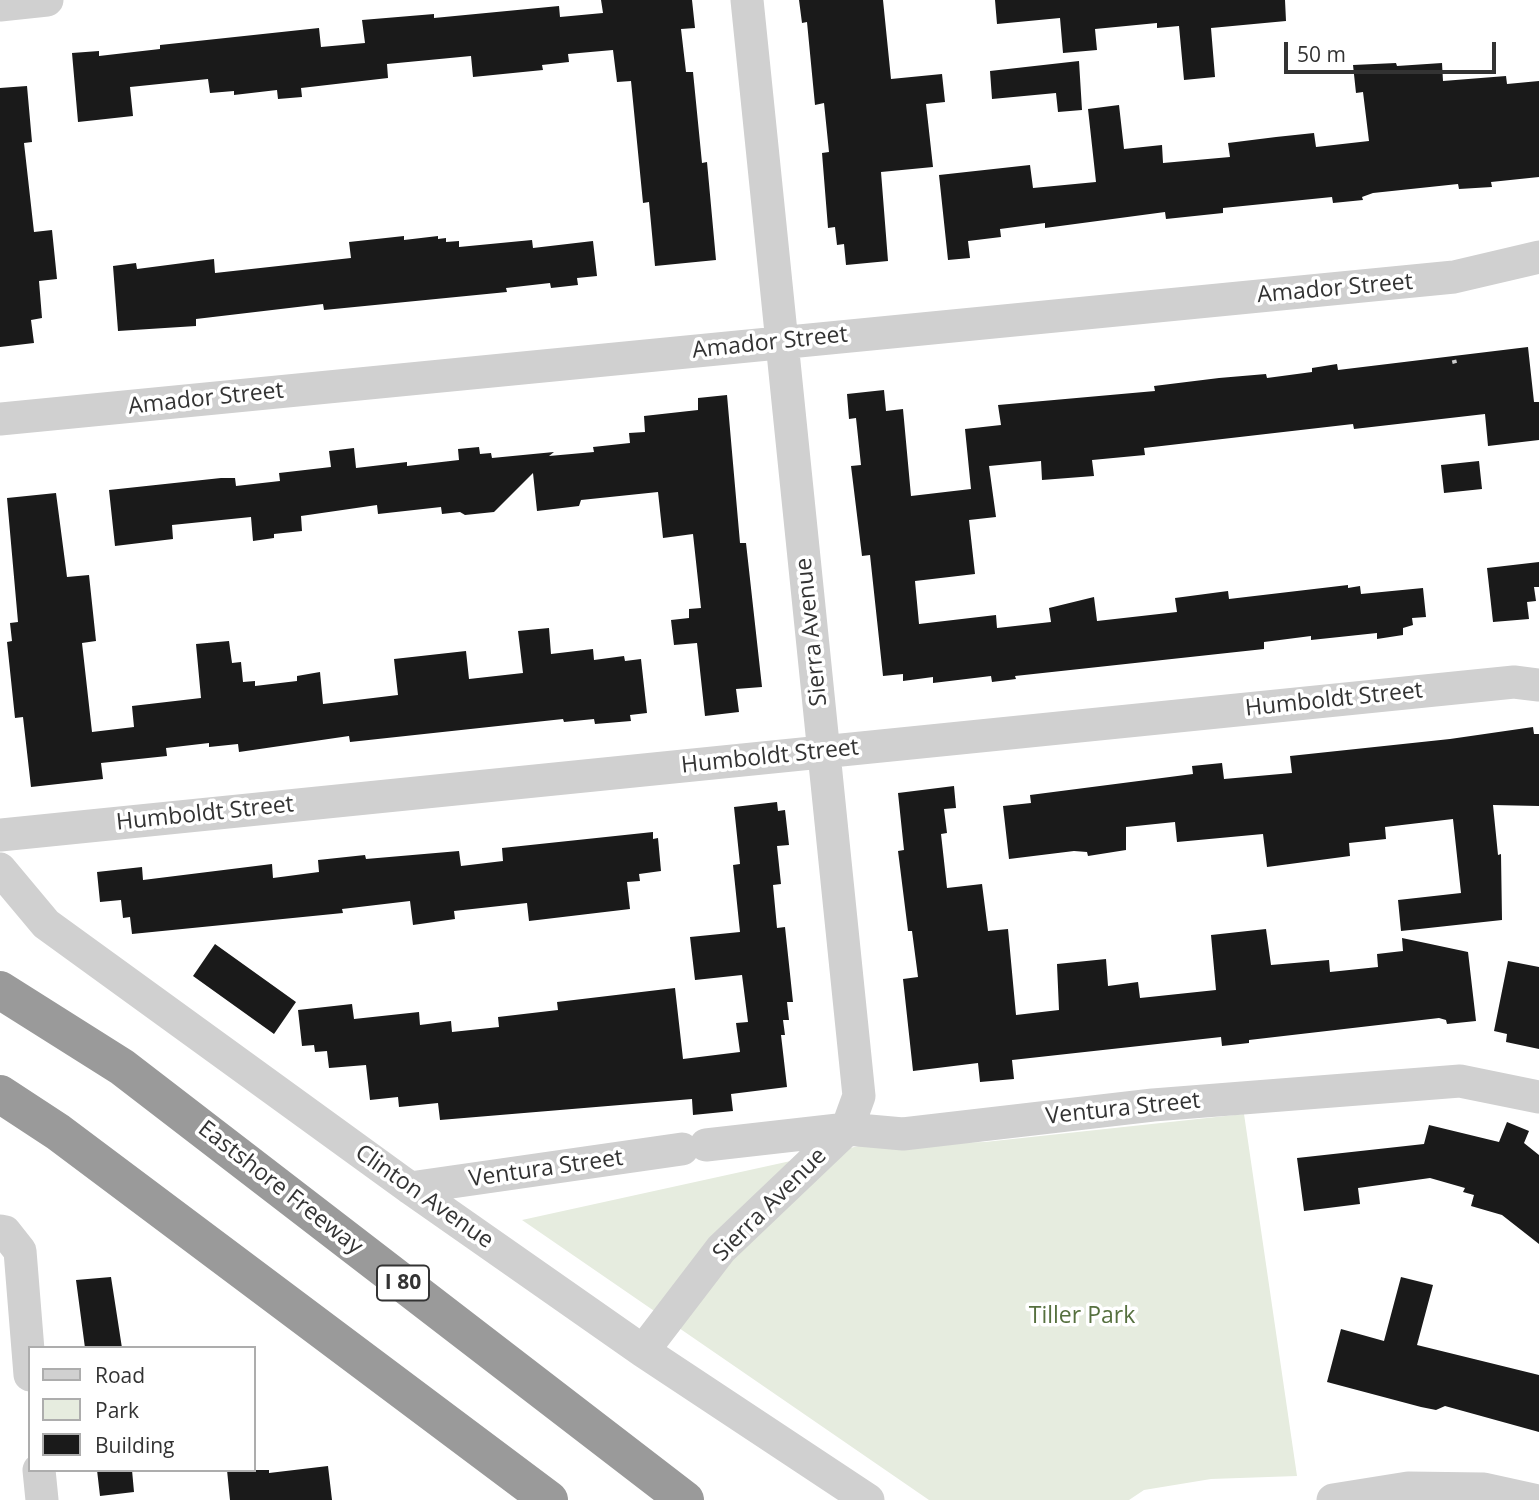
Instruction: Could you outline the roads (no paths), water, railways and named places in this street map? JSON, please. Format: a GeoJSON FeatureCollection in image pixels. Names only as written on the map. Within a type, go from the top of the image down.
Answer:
{"type":"FeatureCollection","features":[{"type":"Feature","properties":{"kind":"highway"},"geometry":{"type":"LineString","coordinates":[[0,964],[121,1067]]}},
{"type":"Feature","properties":{"kind":"highway","name":"Eastshore Freeway"},"geometry":{"type":"LineString","coordinates":[[0,990],[121,1067],[685,1500]]}},
{"type":"Feature","properties":{"kind":"highway"},"geometry":{"type":"LineString","coordinates":[[0,1094],[58,1132],[549,1500]]}},
{"type":"Feature","properties":{"kind":"street"},"geometry":{"type":"LineString","coordinates":[[0,5],[47,0]]}},
{"type":"Feature","properties":{"kind":"street","name":"Sierra Avenue"},"geometry":{"type":"LineString","coordinates":[[643,1351],[722,1249],[847,1129],[859,1096],[747,0]]}},
{"type":"Feature","properties":{"kind":"street","name":"Amador Street"},"geometry":{"type":"LineString","coordinates":[[0,419],[1454,277],[1539,257]]}},
{"type":"Feature","properties":{"kind":"street","name":"Humboldt Street"},"geometry":{"type":"LineString","coordinates":[[0,835],[1514,682],[1539,685]]}},
{"type":"Feature","properties":{"kind":"street","name":"Clinton Avenue"},"geometry":{"type":"LineString","coordinates":[[0,869],[46,924],[410,1188],[643,1351],[868,1500]]}},
{"type":"Feature","properties":{"kind":"street","name":"Ventura Street"},"geometry":{"type":"LineString","coordinates":[[410,1188],[694,1147],[847,1129],[903,1133],[1153,1105],[1460,1081],[1539,1097]]}},
{"type":"Feature","properties":{"kind":"street"},"geometry":{"type":"LineString","coordinates":[[3,1232],[20,1251],[28,1350]]}},
{"type":"Feature","properties":{"kind":"street"},"geometry":{"type":"LineString","coordinates":[[39,1472],[42,1500]]}},
{"type":"Feature","properties":{"kind":"street"},"geometry":{"type":"LineString","coordinates":[[1333,1500],[1408,1488],[1484,1489],[1534,1500]]}},
{"type":"Feature","properties":{"kind":"park label","name":"Tiller Park"},"geometry":{"type":"Point","coordinates":[1082,1316]}}]}
